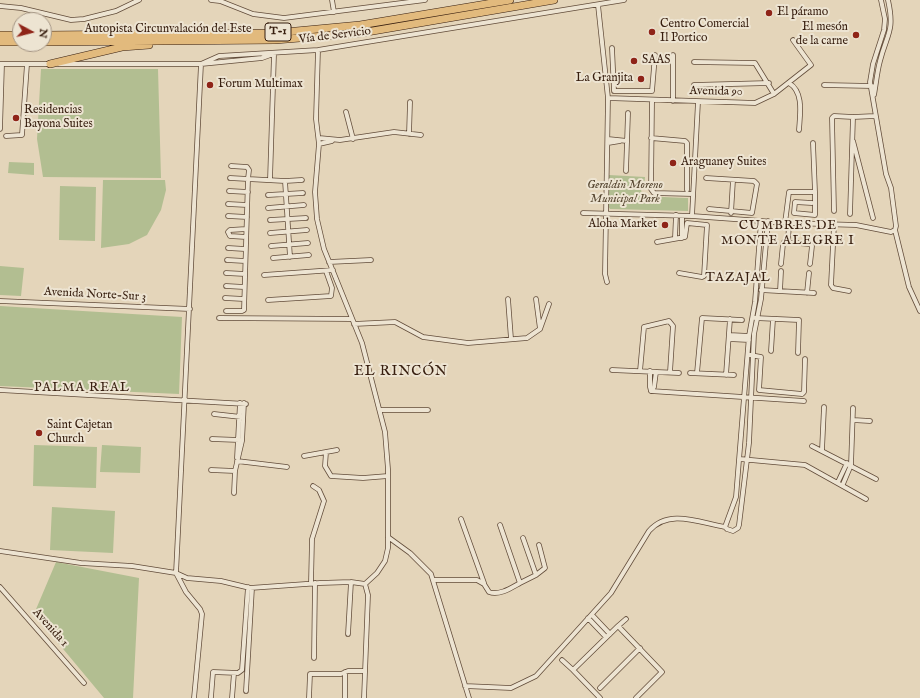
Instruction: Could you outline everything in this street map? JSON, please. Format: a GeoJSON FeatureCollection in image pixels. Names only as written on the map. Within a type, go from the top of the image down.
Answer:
{"type":"FeatureCollection","features":[{"type":"Feature","properties":{"kind":"highway","name":"Autopista Circunvalación del Este"},"geometry":{"type":"LineString","coordinates":[[52,35],[275,33],[360,25],[510,0]]}},
{"type":"Feature","properties":{"kind":"highway","name":"Autopista Circunvalación del Este"},"geometry":{"type":"LineString","coordinates":[[52,42],[275,40],[361,33],[554,0]]}},
{"type":"Feature","properties":{"kind":"highway"},"geometry":{"type":"LineString","coordinates":[[0,35],[12,35]]}},
{"type":"Feature","properties":{"kind":"highway"},"geometry":{"type":"LineString","coordinates":[[50,64],[122,47],[171,41]]}},
{"type":"Feature","properties":{"kind":"highway"},"geometry":{"type":"LineString","coordinates":[[0,42],[12,42]]}},
{"type":"Feature","properties":{"kind":"street"},"geometry":{"type":"LineString","coordinates":[[0,6],[21,8],[71,20],[84,19],[116,11],[139,0]]}},
{"type":"Feature","properties":{"kind":"street"},"geometry":{"type":"LineString","coordinates":[[211,0],[220,1],[254,14],[284,18],[425,0]]}},
{"type":"Feature","properties":{"kind":"street"},"geometry":{"type":"LineString","coordinates":[[332,0],[334,12]]}},
{"type":"Feature","properties":{"kind":"street","name":"Vía de Servicio"},"geometry":{"type":"LineString","coordinates":[[1,64],[201,64],[219,56],[230,54],[264,52],[274,54],[318,50],[624,0]]}},
{"type":"Feature","properties":{"kind":"street"},"geometry":{"type":"LineString","coordinates":[[881,0],[885,23],[873,64],[873,98],[886,174],[891,188],[896,226],[895,230],[909,287],[920,311]]}},
{"type":"Feature","properties":{"kind":"street"},"geometry":{"type":"LineString","coordinates":[[873,98],[880,61],[891,31],[892,23],[888,0]]}},
{"type":"Feature","properties":{"kind":"street"},"geometry":{"type":"LineString","coordinates":[[598,5],[608,98],[605,274],[607,282]]}},
{"type":"Feature","properties":{"kind":"street"},"geometry":{"type":"LineString","coordinates":[[885,23],[892,23]]}},
{"type":"Feature","properties":{"kind":"street","name":"Avenida 90"},"geometry":{"type":"LineString","coordinates":[[608,98],[754,103],[774,94],[811,64],[793,40]]}},
{"type":"Feature","properties":{"kind":"street"},"geometry":{"type":"LineString","coordinates":[[612,48],[614,91],[652,91],[655,55]]}},
{"type":"Feature","properties":{"kind":"street"},"geometry":{"type":"LineString","coordinates":[[318,50],[316,119],[319,144],[315,192],[317,215],[324,249],[362,343],[385,432],[388,476],[388,537],[385,561],[377,573],[365,584]]}},
{"type":"Feature","properties":{"kind":"street"},"geometry":{"type":"LineString","coordinates":[[229,60],[230,54]]}},
{"type":"Feature","properties":{"kind":"street"},"geometry":{"type":"LineString","coordinates":[[194,698],[202,614],[200,609],[186,592],[176,573],[201,64],[229,60],[262,58],[274,54],[270,180]]}},
{"type":"Feature","properties":{"kind":"street"},"geometry":{"type":"LineString","coordinates":[[673,55],[673,101]]}},
{"type":"Feature","properties":{"kind":"street"},"geometry":{"type":"LineString","coordinates":[[694,62],[755,63],[769,83],[774,94]]}},
{"type":"Feature","properties":{"kind":"street"},"geometry":{"type":"LineString","coordinates":[[0,129],[1,64]]}},
{"type":"Feature","properties":{"kind":"street"},"geometry":{"type":"LineString","coordinates":[[6,136],[22,135],[27,64]]}},
{"type":"Feature","properties":{"kind":"street"},"geometry":{"type":"LineString","coordinates":[[694,84],[769,83]]}},
{"type":"Feature","properties":{"kind":"street"},"geometry":{"type":"LineString","coordinates":[[789,83],[795,86],[799,97],[801,109],[799,130]]}},
{"type":"Feature","properties":{"kind":"street"},"geometry":{"type":"LineString","coordinates":[[824,85],[872,86]]}},
{"type":"Feature","properties":{"kind":"street"},"geometry":{"type":"LineString","coordinates":[[607,88],[614,87]]}},
{"type":"Feature","properties":{"kind":"street"},"geometry":{"type":"LineString","coordinates":[[652,100],[650,184],[652,191],[693,194]]}},
{"type":"Feature","properties":{"kind":"street"},"geometry":{"type":"LineString","coordinates":[[409,134],[410,102]]}},
{"type":"Feature","properties":{"kind":"street"},"geometry":{"type":"LineString","coordinates":[[692,216],[698,102]]}},
{"type":"Feature","properties":{"kind":"street"},"geometry":{"type":"LineString","coordinates":[[346,112],[353,139]]}},
{"type":"Feature","properties":{"kind":"street"},"geometry":{"type":"LineString","coordinates":[[626,171],[628,113]]}},
{"type":"Feature","properties":{"kind":"street"},"geometry":{"type":"LineString","coordinates":[[834,211],[832,118],[834,116],[876,116]]}},
{"type":"Feature","properties":{"kind":"street"},"geometry":{"type":"LineString","coordinates":[[850,214],[853,117]]}},
{"type":"Feature","properties":{"kind":"street"},"geometry":{"type":"LineString","coordinates":[[319,138],[333,140],[353,139],[385,133],[421,135]]}},
{"type":"Feature","properties":{"kind":"street"},"geometry":{"type":"LineString","coordinates":[[852,134],[873,218]]}},
{"type":"Feature","properties":{"kind":"street"},"geometry":{"type":"LineString","coordinates":[[651,138],[685,141],[687,143],[687,190]]}},
{"type":"Feature","properties":{"kind":"street"},"geometry":{"type":"LineString","coordinates":[[608,141],[616,139],[620,141],[627,141]]}},
{"type":"Feature","properties":{"kind":"street"},"geometry":{"type":"LineString","coordinates":[[319,144],[333,140]]}},
{"type":"Feature","properties":{"kind":"street"},"geometry":{"type":"LineString","coordinates":[[788,243],[788,192],[815,192],[813,143]]}},
{"type":"Feature","properties":{"kind":"street"},"geometry":{"type":"LineString","coordinates":[[226,311],[243,311],[249,168],[231,166]]}},
{"type":"Feature","properties":{"kind":"street"},"geometry":{"type":"LineString","coordinates":[[230,178],[285,181],[302,180]]}},
{"type":"Feature","properties":{"kind":"street"},"geometry":{"type":"LineString","coordinates":[[706,178],[754,181],[757,184],[752,214],[709,209]]}},
{"type":"Feature","properties":{"kind":"street"},"geometry":{"type":"LineString","coordinates":[[730,218],[733,180]]}},
{"type":"Feature","properties":{"kind":"street"},"geometry":{"type":"LineString","coordinates":[[285,181],[290,257]]}},
{"type":"Feature","properties":{"kind":"street"},"geometry":{"type":"LineString","coordinates":[[229,191],[248,192]]}},
{"type":"Feature","properties":{"kind":"street"},"geometry":{"type":"LineString","coordinates":[[812,203],[796,202],[795,215],[815,215],[815,192]]}},
{"type":"Feature","properties":{"kind":"street"},"geometry":{"type":"LineString","coordinates":[[268,195],[303,193]]}},
{"type":"Feature","properties":{"kind":"street"},"geometry":{"type":"LineString","coordinates":[[228,204],[247,204]]}},
{"type":"Feature","properties":{"kind":"street"},"geometry":{"type":"LineString","coordinates":[[268,208],[304,205]]}},
{"type":"Feature","properties":{"kind":"street"},"geometry":{"type":"LineString","coordinates":[[583,213],[676,215],[787,223],[856,225],[891,232],[895,230]]}},
{"type":"Feature","properties":{"kind":"street"},"geometry":{"type":"LineString","coordinates":[[675,238],[676,215]]}},
{"type":"Feature","properties":{"kind":"street"},"geometry":{"type":"LineString","coordinates":[[228,216],[247,217]]}},
{"type":"Feature","properties":{"kind":"street"},"geometry":{"type":"LineString","coordinates":[[682,216],[682,238]]}},
{"type":"Feature","properties":{"kind":"street"},"geometry":{"type":"LineString","coordinates":[[270,220],[306,218]]}},
{"type":"Feature","properties":{"kind":"street"},"geometry":{"type":"LineString","coordinates":[[725,527],[736,497],[744,396],[754,318],[761,221]]}},
{"type":"Feature","properties":{"kind":"street"},"geometry":{"type":"LineString","coordinates":[[465,686],[507,688],[525,683],[538,675],[614,589],[648,533],[657,524],[667,519],[678,518],[725,527],[733,531],[739,525],[748,459],[751,412],[749,338],[761,290],[768,221]]}},
{"type":"Feature","properties":{"kind":"street"},"geometry":{"type":"LineString","coordinates":[[657,242],[686,237],[687,223],[707,225],[704,276],[702,277],[679,273]]}},
{"type":"Feature","properties":{"kind":"street"},"geometry":{"type":"LineString","coordinates":[[834,225],[831,286],[833,288],[849,291]]}},
{"type":"Feature","properties":{"kind":"street"},"geometry":{"type":"LineString","coordinates":[[246,229],[230,230],[228,232],[230,236],[246,237]]}},
{"type":"Feature","properties":{"kind":"street"},"geometry":{"type":"LineString","coordinates":[[270,233],[306,230]]}},
{"type":"Feature","properties":{"kind":"street"},"geometry":{"type":"LineString","coordinates":[[271,246],[308,243]]}},
{"type":"Feature","properties":{"kind":"street"},"geometry":{"type":"LineString","coordinates":[[781,264],[783,243],[810,244],[812,246],[810,264]]}},
{"type":"Feature","properties":{"kind":"street"},"geometry":{"type":"LineString","coordinates":[[228,248],[245,249]]}},
{"type":"Feature","properties":{"kind":"street"},"geometry":{"type":"LineString","coordinates":[[273,258],[309,255]]}},
{"type":"Feature","properties":{"kind":"street"},"geometry":{"type":"LineString","coordinates":[[227,260],[245,261]]}},
{"type":"Feature","properties":{"kind":"street"},"geometry":{"type":"LineString","coordinates":[[329,262],[371,260]]}},
{"type":"Feature","properties":{"kind":"street"},"geometry":{"type":"LineString","coordinates":[[264,275],[333,270]]}},
{"type":"Feature","properties":{"kind":"street"},"geometry":{"type":"LineString","coordinates":[[780,270],[780,291]]}},
{"type":"Feature","properties":{"kind":"street"},"geometry":{"type":"LineString","coordinates":[[268,300],[331,296],[332,288],[326,271]]}},
{"type":"Feature","properties":{"kind":"street"},"geometry":{"type":"LineString","coordinates":[[226,273],[245,274]]}},
{"type":"Feature","properties":{"kind":"street"},"geometry":{"type":"LineString","coordinates":[[807,293],[809,273]]}},
{"type":"Feature","properties":{"kind":"street"},"geometry":{"type":"LineString","coordinates":[[226,286],[244,287]]}},
{"type":"Feature","properties":{"kind":"street"},"geometry":{"type":"LineString","coordinates":[[761,290],[814,293]]}},
{"type":"Feature","properties":{"kind":"street"},"geometry":{"type":"LineString","coordinates":[[225,298],[244,299]]}},
{"type":"Feature","properties":{"kind":"street"},"geometry":{"type":"LineString","coordinates":[[508,299],[511,339]]}},
{"type":"Feature","properties":{"kind":"street"},"geometry":{"type":"LineString","coordinates":[[536,299],[540,329]]}},
{"type":"Feature","properties":{"kind":"street","name":"Avenida Norte-Sur 3"},"geometry":{"type":"LineString","coordinates":[[0,301],[190,309]]}},
{"type":"Feature","properties":{"kind":"street"},"geometry":{"type":"LineString","coordinates":[[354,324],[395,322],[423,338],[468,343],[532,337],[540,329],[549,304]]}},
{"type":"Feature","properties":{"kind":"street"},"geometry":{"type":"LineString","coordinates":[[219,318],[352,319]]}},
{"type":"Feature","properties":{"kind":"street"},"geometry":{"type":"LineString","coordinates":[[697,374],[702,318],[742,320]]}},
{"type":"Feature","properties":{"kind":"street"},"geometry":{"type":"LineString","coordinates":[[754,318],[799,320],[798,353]]}},
{"type":"Feature","properties":{"kind":"street"},"geometry":{"type":"LineString","coordinates":[[726,375],[730,319]]}},
{"type":"Feature","properties":{"kind":"street"},"geometry":{"type":"LineString","coordinates":[[771,351],[773,319]]}},
{"type":"Feature","properties":{"kind":"street"},"geometry":{"type":"LineString","coordinates":[[640,371],[644,327],[669,321],[673,326],[670,372]]}},
{"type":"Feature","properties":{"kind":"street"},"geometry":{"type":"LineString","coordinates":[[729,337],[749,338]]}},
{"type":"Feature","properties":{"kind":"street"},"geometry":{"type":"LineString","coordinates":[[750,355],[761,357],[759,390],[802,394],[804,392],[805,359]]}},
{"type":"Feature","properties":{"kind":"street"},"geometry":{"type":"LineString","coordinates":[[612,370],[679,373]]}},
{"type":"Feature","properties":{"kind":"street"},"geometry":{"type":"LineString","coordinates":[[653,371],[650,386],[651,391],[750,396],[804,401]]}},
{"type":"Feature","properties":{"kind":"street"},"geometry":{"type":"LineString","coordinates":[[690,373],[734,375]]}},
{"type":"Feature","properties":{"kind":"street"},"geometry":{"type":"LineString","coordinates":[[0,390],[243,403],[234,493]]}},
{"type":"Feature","properties":{"kind":"street"},"geometry":{"type":"LineString","coordinates":[[822,450],[824,407]]}},
{"type":"Feature","properties":{"kind":"street"},"geometry":{"type":"LineString","coordinates":[[840,483],[849,464],[853,408]]}},
{"type":"Feature","properties":{"kind":"street"},"geometry":{"type":"LineString","coordinates":[[380,410],[428,410]]}},
{"type":"Feature","properties":{"kind":"street"},"geometry":{"type":"LineString","coordinates":[[214,414],[241,417]]}},
{"type":"Feature","properties":{"kind":"street"},"geometry":{"type":"LineString","coordinates":[[853,420],[870,421]]}},
{"type":"Feature","properties":{"kind":"street"},"geometry":{"type":"LineString","coordinates":[[212,439],[240,440]]}},
{"type":"Feature","properties":{"kind":"street"},"geometry":{"type":"LineString","coordinates":[[812,446],[876,479]]}},
{"type":"Feature","properties":{"kind":"street"},"geometry":{"type":"LineString","coordinates":[[304,456],[337,450]]}},
{"type":"Feature","properties":{"kind":"street"},"geometry":{"type":"LineString","coordinates":[[326,452],[325,466],[332,476],[363,478],[388,476]]}},
{"type":"Feature","properties":{"kind":"street"},"geometry":{"type":"LineString","coordinates":[[740,459],[805,465],[866,498]]}},
{"type":"Feature","properties":{"kind":"street"},"geometry":{"type":"LineString","coordinates":[[237,461],[287,467]]}},
{"type":"Feature","properties":{"kind":"street"},"geometry":{"type":"LineString","coordinates":[[211,470],[235,471]]}},
{"type":"Feature","properties":{"kind":"street"},"geometry":{"type":"LineString","coordinates":[[313,486],[318,490],[324,501],[313,539],[314,658]]}},
{"type":"Feature","properties":{"kind":"street"},"geometry":{"type":"LineString","coordinates":[[461,519],[484,584],[489,592],[492,593],[510,589],[536,575],[544,568],[539,545]]}},
{"type":"Feature","properties":{"kind":"street"},"geometry":{"type":"LineString","coordinates":[[500,525],[520,583]]}},
{"type":"Feature","properties":{"kind":"street"},"geometry":{"type":"LineString","coordinates":[[388,537],[400,544],[425,567],[433,580],[469,698]]}},
{"type":"Feature","properties":{"kind":"street"},"geometry":{"type":"LineString","coordinates":[[524,538],[536,575]]}},
{"type":"Feature","properties":{"kind":"street"},"geometry":{"type":"LineString","coordinates":[[0,551],[81,562],[132,566],[176,573],[187,578],[221,581],[250,588],[313,583],[351,582],[365,584]]}},
{"type":"Feature","properties":{"kind":"street"},"geometry":{"type":"LineString","coordinates":[[476,580],[480,570]]}},
{"type":"Feature","properties":{"kind":"street"},"geometry":{"type":"LineString","coordinates":[[433,580],[476,580],[484,584]]}},
{"type":"Feature","properties":{"kind":"street"},"geometry":{"type":"LineString","coordinates":[[348,634],[351,582]]}},
{"type":"Feature","properties":{"kind":"street"},"geometry":{"type":"LineString","coordinates":[[364,698],[368,595],[365,584]]}},
{"type":"Feature","properties":{"kind":"street","name":"Avenida 1"},"geometry":{"type":"LineString","coordinates":[[0,586],[84,683]]}},
{"type":"Feature","properties":{"kind":"street"},"geometry":{"type":"LineString","coordinates":[[213,672],[234,673],[242,670],[250,588]]}},
{"type":"Feature","properties":{"kind":"street"},"geometry":{"type":"LineString","coordinates":[[246,691],[250,588]]}},
{"type":"Feature","properties":{"kind":"street"},"geometry":{"type":"LineString","coordinates":[[590,617],[610,634]]}},
{"type":"Feature","properties":{"kind":"street"},"geometry":{"type":"LineString","coordinates":[[590,617],[606,638]]}},
{"type":"Feature","properties":{"kind":"street"},"geometry":{"type":"LineString","coordinates":[[573,670],[626,618]]}},
{"type":"Feature","properties":{"kind":"street"},"geometry":{"type":"LineString","coordinates":[[618,626],[662,672],[636,698]]}},
{"type":"Feature","properties":{"kind":"street"},"geometry":{"type":"LineString","coordinates":[[600,688],[640,648]]}},
{"type":"Feature","properties":{"kind":"street"},"geometry":{"type":"LineString","coordinates":[[562,660],[600,698]]}},
{"type":"Feature","properties":{"kind":"street"},"geometry":{"type":"LineString","coordinates":[[211,698],[213,667]]}},
{"type":"Feature","properties":{"kind":"street"},"geometry":{"type":"LineString","coordinates":[[309,698],[310,668]]}},
{"type":"Feature","properties":{"kind":"street"},"geometry":{"type":"LineString","coordinates":[[310,674],[365,671]]}},
{"type":"Feature","properties":{"kind":"street"},"geometry":{"type":"LineString","coordinates":[[345,672],[345,698]]}},
{"type":"Feature","properties":{"kind":"street"},"geometry":{"type":"LineString","coordinates":[[232,698],[234,673]]}},
{"type":"Feature","properties":{"kind":"green space"},"geometry":{"type":"Polygon","coordinates":[[[41,69],[158,69],[161,178],[43,177],[37,139],[41,69]]]}},
{"type":"Feature","properties":{"kind":"green space"},"geometry":{"type":"Polygon","coordinates":[[[9,162],[34,163],[34,175],[8,173],[9,162]]]}},
{"type":"Feature","properties":{"kind":"green space","name":"Geraldin Moreno Municipal Park"},"geometry":{"type":"Polygon","coordinates":[[[609,175],[645,177],[644,188],[641,189],[642,196],[688,198],[688,211],[610,209],[608,206],[609,175]]]}},
{"type":"Feature","properties":{"kind":"green space"},"geometry":{"type":"Polygon","coordinates":[[[103,180],[165,180],[166,190],[161,210],[147,235],[129,244],[101,248],[103,180]]]}},
{"type":"Feature","properties":{"kind":"green space"},"geometry":{"type":"Polygon","coordinates":[[[60,186],[96,187],[95,241],[59,240],[60,186]]]}},
{"type":"Feature","properties":{"kind":"green space"},"geometry":{"type":"Polygon","coordinates":[[[0,266],[24,268],[21,296],[0,295],[0,266]]]}},
{"type":"Feature","properties":{"kind":"green space"},"geometry":{"type":"Polygon","coordinates":[[[0,306],[182,317],[179,394],[0,386],[0,306]]]}},
{"type":"Feature","properties":{"kind":"green space"},"geometry":{"type":"Polygon","coordinates":[[[34,445],[97,447],[96,488],[33,486],[34,445]]]}},
{"type":"Feature","properties":{"kind":"green space"},"geometry":{"type":"Polygon","coordinates":[[[102,445],[141,447],[140,473],[100,472],[102,445]]]}},
{"type":"Feature","properties":{"kind":"green space"},"geometry":{"type":"Polygon","coordinates":[[[52,507],[115,511],[113,553],[50,550],[52,507]]]}},
{"type":"Feature","properties":{"kind":"green space"},"geometry":{"type":"Polygon","coordinates":[[[56,562],[139,578],[133,698],[104,698],[34,614],[56,562]]]}},
{"type":"Feature","properties":{"kind":"place","name":"El páramo"},"geometry":{"type":"Point","coordinates":[769,13]}},
{"type":"Feature","properties":{"kind":"place","name":"Centro Comercial Il Portico"},"geometry":{"type":"Point","coordinates":[652,32]}},
{"type":"Feature","properties":{"kind":"place","name":"El mesón de la carne"},"geometry":{"type":"Point","coordinates":[856,35]}},
{"type":"Feature","properties":{"kind":"place","name":"SAAS"},"geometry":{"type":"Point","coordinates":[634,61]}},
{"type":"Feature","properties":{"kind":"place","name":"La Granjita"},"geometry":{"type":"Point","coordinates":[641,79]}},
{"type":"Feature","properties":{"kind":"place","name":"Forum Multimax"},"geometry":{"type":"Point","coordinates":[210,85]}},
{"type":"Feature","properties":{"kind":"place","name":"Residencias Bayona Suites"},"geometry":{"type":"Point","coordinates":[16,118]}},
{"type":"Feature","properties":{"kind":"place","name":"Araguaney Suites"},"geometry":{"type":"Point","coordinates":[673,163]}},
{"type":"Feature","properties":{"kind":"place","name":"Aloha Market"},"geometry":{"type":"Point","coordinates":[665,225]}},
{"type":"Feature","properties":{"kind":"place","name":"Saint Cajetan Church"},"geometry":{"type":"Point","coordinates":[39,433]}},
{"type":"Feature","properties":{"kind":"district","name":"CUMBRES DE MONTE ALEGRE I"},"geometry":{"type":"Point","coordinates":[788,234]}},
{"type":"Feature","properties":{"kind":"district","name":"TAZAJAL"},"geometry":{"type":"Point","coordinates":[738,278]}},
{"type":"Feature","properties":{"kind":"district","name":"EL RINCÓN"},"geometry":{"type":"Point","coordinates":[401,372]}},
{"type":"Feature","properties":{"kind":"district","name":"PALMA REAL"},"geometry":{"type":"Point","coordinates":[82,388]}}]}
